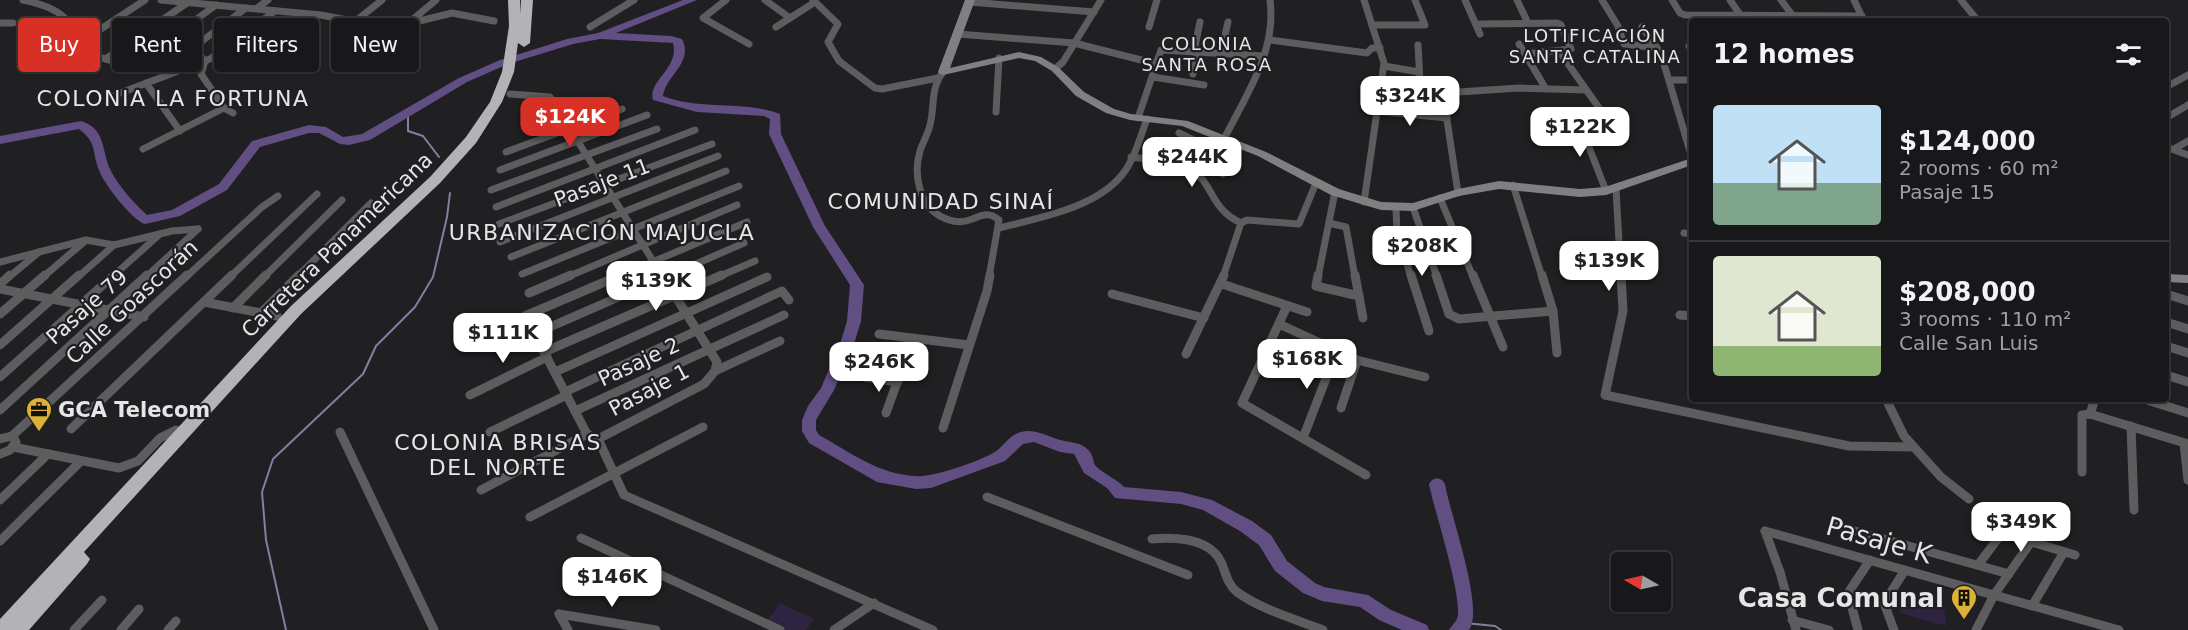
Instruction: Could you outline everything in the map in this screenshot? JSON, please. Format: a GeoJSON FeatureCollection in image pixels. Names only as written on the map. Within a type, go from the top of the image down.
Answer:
{"type":"FeatureCollection","features":[{"type":"Feature","properties":{"kind":"highway"},"geometry":{"type":"LineString","coordinates":[[514,0],[521,25]]}},
{"type":"Feature","properties":{"kind":"highway"},"geometry":{"type":"LineString","coordinates":[[521,25],[527,0]]}},
{"type":"Feature","properties":{"kind":"highway","name":"Carretera Panamericana"},"geometry":{"type":"LineString","coordinates":[[17,630],[287,331],[465,160],[490,129],[507,93],[508,72],[521,25]]}},
{"type":"Feature","properties":{"kind":"highway","name":"Carretera Panamericana"},"geometry":{"type":"LineString","coordinates":[[2,630],[302,304],[463,150],[507,93]]}},
{"type":"Feature","properties":{"kind":"highway"},"geometry":{"type":"LineString","coordinates":[[143,476],[176,430],[270,318],[347,252],[399,212]]}},
{"type":"Feature","properties":{"kind":"street"},"geometry":{"type":"LineString","coordinates":[[23,0],[41,5],[63,18]]}},
{"type":"Feature","properties":{"kind":"street"},"geometry":{"type":"LineString","coordinates":[[100,30],[145,0]]}},
{"type":"Feature","properties":{"kind":"street"},"geometry":{"type":"LineString","coordinates":[[166,0],[188,3],[203,2],[339,18]]}},
{"type":"Feature","properties":{"kind":"street"},"geometry":{"type":"LineString","coordinates":[[227,6],[236,0]]}},
{"type":"Feature","properties":{"kind":"street"},"geometry":{"type":"LineString","coordinates":[[257,8],[268,0]]}},
{"type":"Feature","properties":{"kind":"street"},"geometry":{"type":"LineString","coordinates":[[360,18],[382,0]]}},
{"type":"Feature","properties":{"kind":"street"},"geometry":{"type":"LineString","coordinates":[[414,18],[436,0]]}},
{"type":"Feature","properties":{"kind":"street"},"geometry":{"type":"LineString","coordinates":[[590,27],[634,0]]}},
{"type":"Feature","properties":{"kind":"street"},"geometry":{"type":"LineString","coordinates":[[726,0],[703,18],[750,44]]}},
{"type":"Feature","properties":{"kind":"street"},"geometry":{"type":"LineString","coordinates":[[765,0],[790,18]]}},
{"type":"Feature","properties":{"kind":"street"},"geometry":{"type":"LineString","coordinates":[[1055,69],[1063,63],[1101,0]]}},
{"type":"Feature","properties":{"kind":"street"},"geometry":{"type":"LineString","coordinates":[[1149,27],[1157,0]]}},
{"type":"Feature","properties":{"kind":"street"},"geometry":{"type":"LineString","coordinates":[[1212,149],[1224,139],[1264,56],[1270,40],[1274,15],[1270,0]]}},
{"type":"Feature","properties":{"kind":"street"},"geometry":{"type":"LineString","coordinates":[[1364,0],[1384,63],[1364,202]]}},
{"type":"Feature","properties":{"kind":"street"},"geometry":{"type":"LineString","coordinates":[[1372,25],[1425,25],[1415,0]]}},
{"type":"Feature","properties":{"kind":"street"},"geometry":{"type":"LineString","coordinates":[[1465,0],[1480,34]]}},
{"type":"Feature","properties":{"kind":"street"},"geometry":{"type":"LineString","coordinates":[[1517,0],[1528,23]]}},
{"type":"Feature","properties":{"kind":"street"},"geometry":{"type":"LineString","coordinates":[[1602,0],[1618,26],[1623,42],[1628,45],[1657,48]]}},
{"type":"Feature","properties":{"kind":"street"},"geometry":{"type":"LineString","coordinates":[[1672,0],[1680,13],[1701,17],[1840,18]]}},
{"type":"Feature","properties":{"kind":"street"},"geometry":{"type":"LineString","coordinates":[[1730,0],[1741,16]]}},
{"type":"Feature","properties":{"kind":"street"},"geometry":{"type":"LineString","coordinates":[[1781,0],[1793,16]]}},
{"type":"Feature","properties":{"kind":"street"},"geometry":{"type":"LineString","coordinates":[[1854,0],[1863,18]]}},
{"type":"Feature","properties":{"kind":"street"},"geometry":{"type":"LineString","coordinates":[[1961,0],[1976,18]]}},
{"type":"Feature","properties":{"kind":"street"},"geometry":{"type":"LineString","coordinates":[[776,27],[814,1],[838,24],[828,42],[837,58],[875,88],[882,89],[999,58],[1028,56],[1047,63],[1080,94],[1110,111],[1142,119],[1184,123],[1262,154],[1335,192],[1364,202],[1396,208],[1413,207],[1458,193],[1499,185],[1580,193],[1611,190],[1689,160]]}},
{"type":"Feature","properties":{"kind":"street"},"geometry":{"type":"LineString","coordinates":[[943,428],[987,291],[999,220],[988,213],[983,214],[972,223],[958,224],[936,215],[924,204],[919,185],[920,155],[931,123],[934,83],[940,75],[958,34],[970,1],[1094,12]]}},
{"type":"Feature","properties":{"kind":"street"},"geometry":{"type":"LineString","coordinates":[[107,58],[188,3]]}},
{"type":"Feature","properties":{"kind":"street"},"geometry":{"type":"LineString","coordinates":[[198,18],[216,5]]}},
{"type":"Feature","properties":{"kind":"street"},"geometry":{"type":"LineString","coordinates":[[202,41],[246,8]]}},
{"type":"Feature","properties":{"kind":"street"},"geometry":{"type":"LineString","coordinates":[[115,96],[210,59],[275,11]]}},
{"type":"Feature","properties":{"kind":"street"},"geometry":{"type":"LineString","coordinates":[[419,21],[452,13],[494,21]]}},
{"type":"Feature","properties":{"kind":"street"},"geometry":{"type":"LineString","coordinates":[[454,22],[461,15]]}},
{"type":"Feature","properties":{"kind":"street"},"geometry":{"type":"LineString","coordinates":[[1192,74],[1200,21]]}},
{"type":"Feature","properties":{"kind":"street"},"geometry":{"type":"LineString","coordinates":[[1221,53],[1228,22]]}},
{"type":"Feature","properties":{"kind":"street"},"geometry":{"type":"LineString","coordinates":[[0,23],[13,23]]}},
{"type":"Feature","properties":{"kind":"street"},"geometry":{"type":"LineString","coordinates":[[1476,24],[1555,23],[1561,25],[1570,51],[1525,54]]}},
{"type":"Feature","properties":{"kind":"street"},"geometry":{"type":"LineString","coordinates":[[1642,27],[1657,48],[1689,149]]}},
{"type":"Feature","properties":{"kind":"street"},"geometry":{"type":"LineString","coordinates":[[958,34],[1074,43],[1156,64]]}},
{"type":"Feature","properties":{"kind":"street"},"geometry":{"type":"LineString","coordinates":[[1270,40],[1367,53],[1372,48],[1380,48]]}},
{"type":"Feature","properties":{"kind":"street"},"geometry":{"type":"LineString","coordinates":[[1519,44],[1546,89]]}},
{"type":"Feature","properties":{"kind":"street"},"geometry":{"type":"LineString","coordinates":[[1418,45],[1421,100]]}},
{"type":"Feature","properties":{"kind":"street"},"geometry":{"type":"LineString","coordinates":[[999,228],[1039,218],[1081,202],[1121,176],[1131,157],[1156,64],[1163,49],[1264,56]]}},
{"type":"Feature","properties":{"kind":"street"},"geometry":{"type":"LineString","coordinates":[[1559,51],[1611,125]]}},
{"type":"Feature","properties":{"kind":"street"},"geometry":{"type":"LineString","coordinates":[[100,55],[112,59]]}},
{"type":"Feature","properties":{"kind":"street"},"geometry":{"type":"LineString","coordinates":[[202,55],[205,61],[201,74],[224,108],[233,113]]}},
{"type":"Feature","properties":{"kind":"street"},"geometry":{"type":"LineString","coordinates":[[996,112],[999,58]]}},
{"type":"Feature","properties":{"kind":"street"},"geometry":{"type":"LineString","coordinates":[[1384,63],[1419,72]]}},
{"type":"Feature","properties":{"kind":"street"},"geometry":{"type":"LineString","coordinates":[[2169,85],[2188,75]]}},
{"type":"Feature","properties":{"kind":"street"},"geometry":{"type":"LineString","coordinates":[[1153,77],[1204,85]]}},
{"type":"Feature","properties":{"kind":"street"},"geometry":{"type":"LineString","coordinates":[[1669,80],[1689,80]]}},
{"type":"Feature","properties":{"kind":"street"},"geometry":{"type":"LineString","coordinates":[[146,83],[180,131]]}},
{"type":"Feature","properties":{"kind":"street"},"geometry":{"type":"LineString","coordinates":[[1458,193],[1443,93],[1519,88],[1586,90]]}},
{"type":"Feature","properties":{"kind":"street"},"geometry":{"type":"LineString","coordinates":[[507,93],[548,96],[717,362],[715,371]]}},
{"type":"Feature","properties":{"kind":"street"},"geometry":{"type":"LineString","coordinates":[[2169,116],[2188,105]]}},
{"type":"Feature","properties":{"kind":"street"},"geometry":{"type":"LineString","coordinates":[[143,148],[224,108]]}},
{"type":"Feature","properties":{"kind":"street"},"geometry":{"type":"LineString","coordinates":[[506,152],[622,109]]}},
{"type":"Feature","properties":{"kind":"street"},"geometry":{"type":"LineString","coordinates":[[1376,111],[1447,118]]}},
{"type":"Feature","properties":{"kind":"street"},"geometry":{"type":"LineString","coordinates":[[500,170],[647,115]]}},
{"type":"Feature","properties":{"kind":"street"},"geometry":{"type":"LineString","coordinates":[[1577,116],[1611,190],[1623,311],[1605,395],[1849,446],[1913,447]]}},
{"type":"Feature","properties":{"kind":"street"},"geometry":{"type":"LineString","coordinates":[[491,190],[657,129]]}},
{"type":"Feature","properties":{"kind":"street"},"geometry":{"type":"LineString","coordinates":[[496,207],[695,130]]}},
{"type":"Feature","properties":{"kind":"street"},"geometry":{"type":"LineString","coordinates":[[1179,133],[1237,161],[1223,174]]}},
{"type":"Feature","properties":{"kind":"street"},"geometry":{"type":"LineString","coordinates":[[2170,148],[2188,141]]}},
{"type":"Feature","properties":{"kind":"street"},"geometry":{"type":"LineString","coordinates":[[499,224],[712,144]]}},
{"type":"Feature","properties":{"kind":"street"},"geometry":{"type":"LineString","coordinates":[[2170,148],[2188,155]]}},
{"type":"Feature","properties":{"kind":"street","name":"Pasaje 11"},"geometry":{"type":"LineString","coordinates":[[500,242],[718,156]]}},
{"type":"Feature","properties":{"kind":"street"},"geometry":{"type":"LineString","coordinates":[[1131,157],[1189,167],[1204,183],[1217,208],[1230,218],[1242,222],[1247,220],[1299,224],[1316,183]]}},
{"type":"Feature","properties":{"kind":"street"},"geometry":{"type":"LineString","coordinates":[[511,257],[726,171]]}},
{"type":"Feature","properties":{"kind":"street"},"geometry":{"type":"LineString","coordinates":[[1513,185],[1553,311],[1557,353]]}},
{"type":"Feature","properties":{"kind":"street"},"geometry":{"type":"LineString","coordinates":[[522,274],[738,186]]}},
{"type":"Feature","properties":{"kind":"street"},"geometry":{"type":"LineString","coordinates":[[1335,192],[1316,286],[1359,296]]}},
{"type":"Feature","properties":{"kind":"street"},"geometry":{"type":"LineString","coordinates":[[71,429],[317,194]]}},
{"type":"Feature","properties":{"kind":"street","name":"Calle Goascorán"},"geometry":{"type":"LineString","coordinates":[[12,436],[262,207],[278,196]]}},
{"type":"Feature","properties":{"kind":"street"},"geometry":{"type":"LineString","coordinates":[[1440,198],[1503,347]]}},
{"type":"Feature","properties":{"kind":"street"},"geometry":{"type":"LineString","coordinates":[[233,308],[342,200]]}},
{"type":"Feature","properties":{"kind":"street"},"geometry":{"type":"LineString","coordinates":[[201,304],[269,321],[371,203]]}},
{"type":"Feature","properties":{"kind":"street"},"geometry":{"type":"LineString","coordinates":[[529,293],[737,205]]}},
{"type":"Feature","properties":{"kind":"street"},"geometry":{"type":"LineString","coordinates":[[1413,207],[1446,311],[1452,316],[1459,319],[1553,311]]}},
{"type":"Feature","properties":{"kind":"street"},"geometry":{"type":"LineString","coordinates":[[1396,208],[1396,233],[1429,331]]}},
{"type":"Feature","properties":{"kind":"street"},"geometry":{"type":"LineString","coordinates":[[747,222],[525,316],[587,434],[598,439],[624,495],[933,630]]}},
{"type":"Feature","properties":{"kind":"street"},"geometry":{"type":"LineString","coordinates":[[1186,354],[1222,284],[1236,249],[1242,222]]}},
{"type":"Feature","properties":{"kind":"street"},"geometry":{"type":"LineString","coordinates":[[1329,223],[1346,227],[1363,318]]}},
{"type":"Feature","properties":{"kind":"street","name":"Pasaje 79"},"geometry":{"type":"LineString","coordinates":[[0,410],[198,230],[160,234]]}},
{"type":"Feature","properties":{"kind":"street"},"geometry":{"type":"LineString","coordinates":[[0,262],[86,240],[114,245],[160,234]]}},
{"type":"Feature","properties":{"kind":"street"},"geometry":{"type":"LineString","coordinates":[[0,377],[160,234]]}},
{"type":"Feature","properties":{"kind":"street"},"geometry":{"type":"LineString","coordinates":[[0,314],[86,240]]}},
{"type":"Feature","properties":{"kind":"street"},"geometry":{"type":"LineString","coordinates":[[534,334],[744,243]]}},
{"type":"Feature","properties":{"kind":"street"},"geometry":{"type":"LineString","coordinates":[[0,345],[114,245]]}},
{"type":"Feature","properties":{"kind":"street"},"geometry":{"type":"LineString","coordinates":[[0,284],[40,251]]}},
{"type":"Feature","properties":{"kind":"street"},"geometry":{"type":"LineString","coordinates":[[470,395],[545,354],[754,261]]}},
{"type":"Feature","properties":{"kind":"street"},"geometry":{"type":"LineString","coordinates":[[555,372],[767,276]]}},
{"type":"Feature","properties":{"kind":"street"},"geometry":{"type":"LineString","coordinates":[[2169,278],[2188,279]]}},
{"type":"Feature","properties":{"kind":"street"},"geometry":{"type":"LineString","coordinates":[[1222,284],[1307,312]]}},
{"type":"Feature","properties":{"kind":"street"},"geometry":{"type":"LineString","coordinates":[[0,289],[144,317]]}},
{"type":"Feature","properties":{"kind":"street"},"geometry":{"type":"LineString","coordinates":[[490,432],[566,393],[782,291],[789,300]]}},
{"type":"Feature","properties":{"kind":"street"},"geometry":{"type":"LineString","coordinates":[[1112,294],[1204,318]]}},
{"type":"Feature","properties":{"kind":"street"},"geometry":{"type":"LineString","coordinates":[[2169,295],[2188,301]]}},
{"type":"Feature","properties":{"kind":"street"},"geometry":{"type":"LineString","coordinates":[[201,304],[233,308],[270,318]]}},
{"type":"Feature","properties":{"kind":"street"},"geometry":{"type":"LineString","coordinates":[[1287,306],[1242,403],[1365,475]]}},
{"type":"Feature","properties":{"kind":"street","name":"Pasaje 2"},"geometry":{"type":"LineString","coordinates":[[575,411],[784,315]]}},
{"type":"Feature","properties":{"kind":"street"},"geometry":{"type":"LineString","coordinates":[[1680,315],[1689,316]]}},
{"type":"Feature","properties":{"kind":"street"},"geometry":{"type":"LineString","coordinates":[[2169,323],[2188,329]]}},
{"type":"Feature","properties":{"kind":"street"},"geometry":{"type":"LineString","coordinates":[[1279,324],[1357,360],[1425,377]]}},
{"type":"Feature","properties":{"kind":"street"},"geometry":{"type":"LineString","coordinates":[[879,334],[969,345]]}},
{"type":"Feature","properties":{"kind":"street"},"geometry":{"type":"LineString","coordinates":[[886,413],[913,338]]}},
{"type":"Feature","properties":{"kind":"street","name":"Pasaje 1"},"geometry":{"type":"LineString","coordinates":[[598,439],[704,384],[715,371],[780,341]]}},
{"type":"Feature","properties":{"kind":"street"},"geometry":{"type":"LineString","coordinates":[[2169,347],[2188,353]]}},
{"type":"Feature","properties":{"kind":"street"},"geometry":{"type":"LineString","coordinates":[[1303,438],[1337,350]]}},
{"type":"Feature","properties":{"kind":"street"},"geometry":{"type":"LineString","coordinates":[[1341,408],[1357,360]]}},
{"type":"Feature","properties":{"kind":"street"},"geometry":{"type":"LineString","coordinates":[[2169,376],[2188,382]]}},
{"type":"Feature","properties":{"kind":"street"},"geometry":{"type":"LineString","coordinates":[[864,377],[898,382]]}},
{"type":"Feature","properties":{"kind":"street"},"geometry":{"type":"LineString","coordinates":[[1887,402],[1904,436],[1913,447],[1941,477],[1969,500]]}},
{"type":"Feature","properties":{"kind":"street"},"geometry":{"type":"LineString","coordinates":[[2090,414],[2094,402]]}},
{"type":"Feature","properties":{"kind":"street"},"geometry":{"type":"LineString","coordinates":[[2153,402],[2188,413]]}},
{"type":"Feature","properties":{"kind":"street"},"geometry":{"type":"LineString","coordinates":[[2082,471],[2082,416],[2090,414],[2186,444],[2188,480]]}},
{"type":"Feature","properties":{"kind":"street"},"geometry":{"type":"LineString","coordinates":[[2131,426],[2134,510]]}},
{"type":"Feature","properties":{"kind":"street"},"geometry":{"type":"LineString","coordinates":[[530,517],[703,427]]}},
{"type":"Feature","properties":{"kind":"street"},"geometry":{"type":"LineString","coordinates":[[13,447],[115,468],[138,460],[159,438],[176,430]]}},
{"type":"Feature","properties":{"kind":"street"},"geometry":{"type":"LineString","coordinates":[[340,432],[434,630]]}},
{"type":"Feature","properties":{"kind":"street"},"geometry":{"type":"LineString","coordinates":[[481,490],[587,434]]}},
{"type":"Feature","properties":{"kind":"street"},"geometry":{"type":"LineString","coordinates":[[0,439],[12,436],[16,441],[13,447],[0,454]]}},
{"type":"Feature","properties":{"kind":"street"},"geometry":{"type":"LineString","coordinates":[[0,500],[48,454]]}},
{"type":"Feature","properties":{"kind":"street"},"geometry":{"type":"LineString","coordinates":[[0,541],[81,461]]}},
{"type":"Feature","properties":{"kind":"street"},"geometry":{"type":"LineString","coordinates":[[987,497],[1188,575]]}},
{"type":"Feature","properties":{"kind":"street"},"geometry":{"type":"LineString","coordinates":[[1979,523],[2002,533],[2075,555]]}},
{"type":"Feature","properties":{"kind":"street"},"geometry":{"type":"LineString","coordinates":[[1833,525],[2009,574]]}},
{"type":"Feature","properties":{"kind":"street","name":"Pasaje K"},"geometry":{"type":"LineString","coordinates":[[1794,625],[1780,573],[1765,531],[2120,630]]}},
{"type":"Feature","properties":{"kind":"street"},"geometry":{"type":"LineString","coordinates":[[1978,565],[2002,533]]}},
{"type":"Feature","properties":{"kind":"street"},"geometry":{"type":"LineString","coordinates":[[1152,539],[1173,537],[1202,545],[1218,556],[1224,574],[1234,589],[1254,602],[1323,630]]}},
{"type":"Feature","properties":{"kind":"street"},"geometry":{"type":"LineString","coordinates":[[581,538],[780,630]]}},
{"type":"Feature","properties":{"kind":"street"},"geometry":{"type":"LineString","coordinates":[[1976,630],[1994,595],[2031,542]]}},
{"type":"Feature","properties":{"kind":"street"},"geometry":{"type":"LineString","coordinates":[[2032,606],[2064,552]]}},
{"type":"Feature","properties":{"kind":"street"},"geometry":{"type":"LineString","coordinates":[[1858,630],[1848,593],[1870,560]]}},
{"type":"Feature","properties":{"kind":"street"},"geometry":{"type":"LineString","coordinates":[[1894,630],[1884,603],[1905,570]]}},
{"type":"Feature","properties":{"kind":"street"},"geometry":{"type":"LineString","coordinates":[[74,630],[102,600]]}},
{"type":"Feature","properties":{"kind":"street"},"geometry":{"type":"LineString","coordinates":[[834,630],[874,603]]}},
{"type":"Feature","properties":{"kind":"street"},"geometry":{"type":"LineString","coordinates":[[121,630],[139,609]]}},
{"type":"Feature","properties":{"kind":"street"},"geometry":{"type":"LineString","coordinates":[[568,630],[559,614],[655,630]]}},
{"type":"Feature","properties":{"kind":"street"},"geometry":{"type":"LineString","coordinates":[[168,630],[176,621]]}},
{"type":"Feature","properties":{"kind":"street"},"geometry":{"type":"LineString","coordinates":[[1794,625],[1829,630]]}},
{"type":"Feature","properties":{"kind":"shaded area"},"geometry":{"type":"Polygon","coordinates":[[[1899,595],[1944,607],[1946,626],[1900,613],[1899,595]]]}},
{"type":"Feature","properties":{"kind":"shaded area"},"geometry":{"type":"Polygon","coordinates":[[[780,603],[814,619],[806,630],[782,630],[766,622],[780,603]]]}},
{"type":"Feature","properties":{"kind":"waterway"},"geometry":{"type":"LineString","coordinates":[[600,36],[692,0]]}},
{"type":"Feature","properties":{"kind":"waterway"},"geometry":{"type":"LineString","coordinates":[[0,140],[81,125],[96,137],[105,172],[133,209],[145,220],[176,213],[223,187],[256,144],[309,129],[322,130],[340,140],[349,141],[366,137],[463,80],[504,62],[571,41],[600,36]]}},
{"type":"Feature","properties":{"kind":"waterway"},"geometry":{"type":"LineString","coordinates":[[600,36],[678,41],[679,57],[661,86],[657,98],[697,109],[766,113],[776,117],[775,134],[819,227],[857,285],[854,321],[848,341],[827,390],[809,420],[809,431],[814,439],[882,478],[916,483],[931,482],[1000,457],[1019,439],[1034,436],[1060,446],[1078,449],[1085,457],[1089,469],[1112,484],[1120,493],[1181,498],[1207,505],[1246,526],[1265,540],[1281,566],[1309,588],[1322,594],[1362,600],[1385,615],[1421,630]]}},
{"type":"Feature","properties":{"kind":"waterway"},"geometry":{"type":"LineString","coordinates":[[408,110],[408,131],[423,136],[439,157]]}},
{"type":"Feature","properties":{"kind":"waterway"},"geometry":{"type":"LineString","coordinates":[[286,630],[266,540],[262,492],[273,459],[363,374],[376,346],[415,307],[433,277],[447,217],[450,193]]}},
{"type":"Feature","properties":{"kind":"waterway"},"geometry":{"type":"LineString","coordinates":[[1437,484],[1463,590],[1465,623],[1457,630]]}},
{"type":"Feature","properties":{"kind":"waterway"},"geometry":{"type":"LineString","coordinates":[[1465,623],[1495,626],[1501,630]]}},
{"type":"Feature","properties":{"kind":"place","name":"GCA Telecom"},"geometry":{"type":"Point","coordinates":[39,433]}},
{"type":"Feature","properties":{"kind":"place","name":"Casa Comunal"},"geometry":{"type":"Point","coordinates":[1964,621]}},
{"type":"Feature","properties":{"kind":"district","name":"LOTIFICACIÓN SANTA CATALINA"},"geometry":{"type":"Point","coordinates":[1595,45]}},
{"type":"Feature","properties":{"kind":"district","name":"COLONIA SANTA ROSA"},"geometry":{"type":"Point","coordinates":[1207,53]}},
{"type":"Feature","properties":{"kind":"district","name":"COLONIA LA FORTUNA"},"geometry":{"type":"Point","coordinates":[173,98]}},
{"type":"Feature","properties":{"kind":"district","name":"COMUNIDAD SINAÍ"},"geometry":{"type":"Point","coordinates":[941,201]}},
{"type":"Feature","properties":{"kind":"district","name":"URBANIZACIÓN MAJUCLA"},"geometry":{"type":"Point","coordinates":[602,232]}},
{"type":"Feature","properties":{"kind":"district","name":"COLONIA BRISAS DEL NORTE"},"geometry":{"type":"Point","coordinates":[498,455]}}]}
